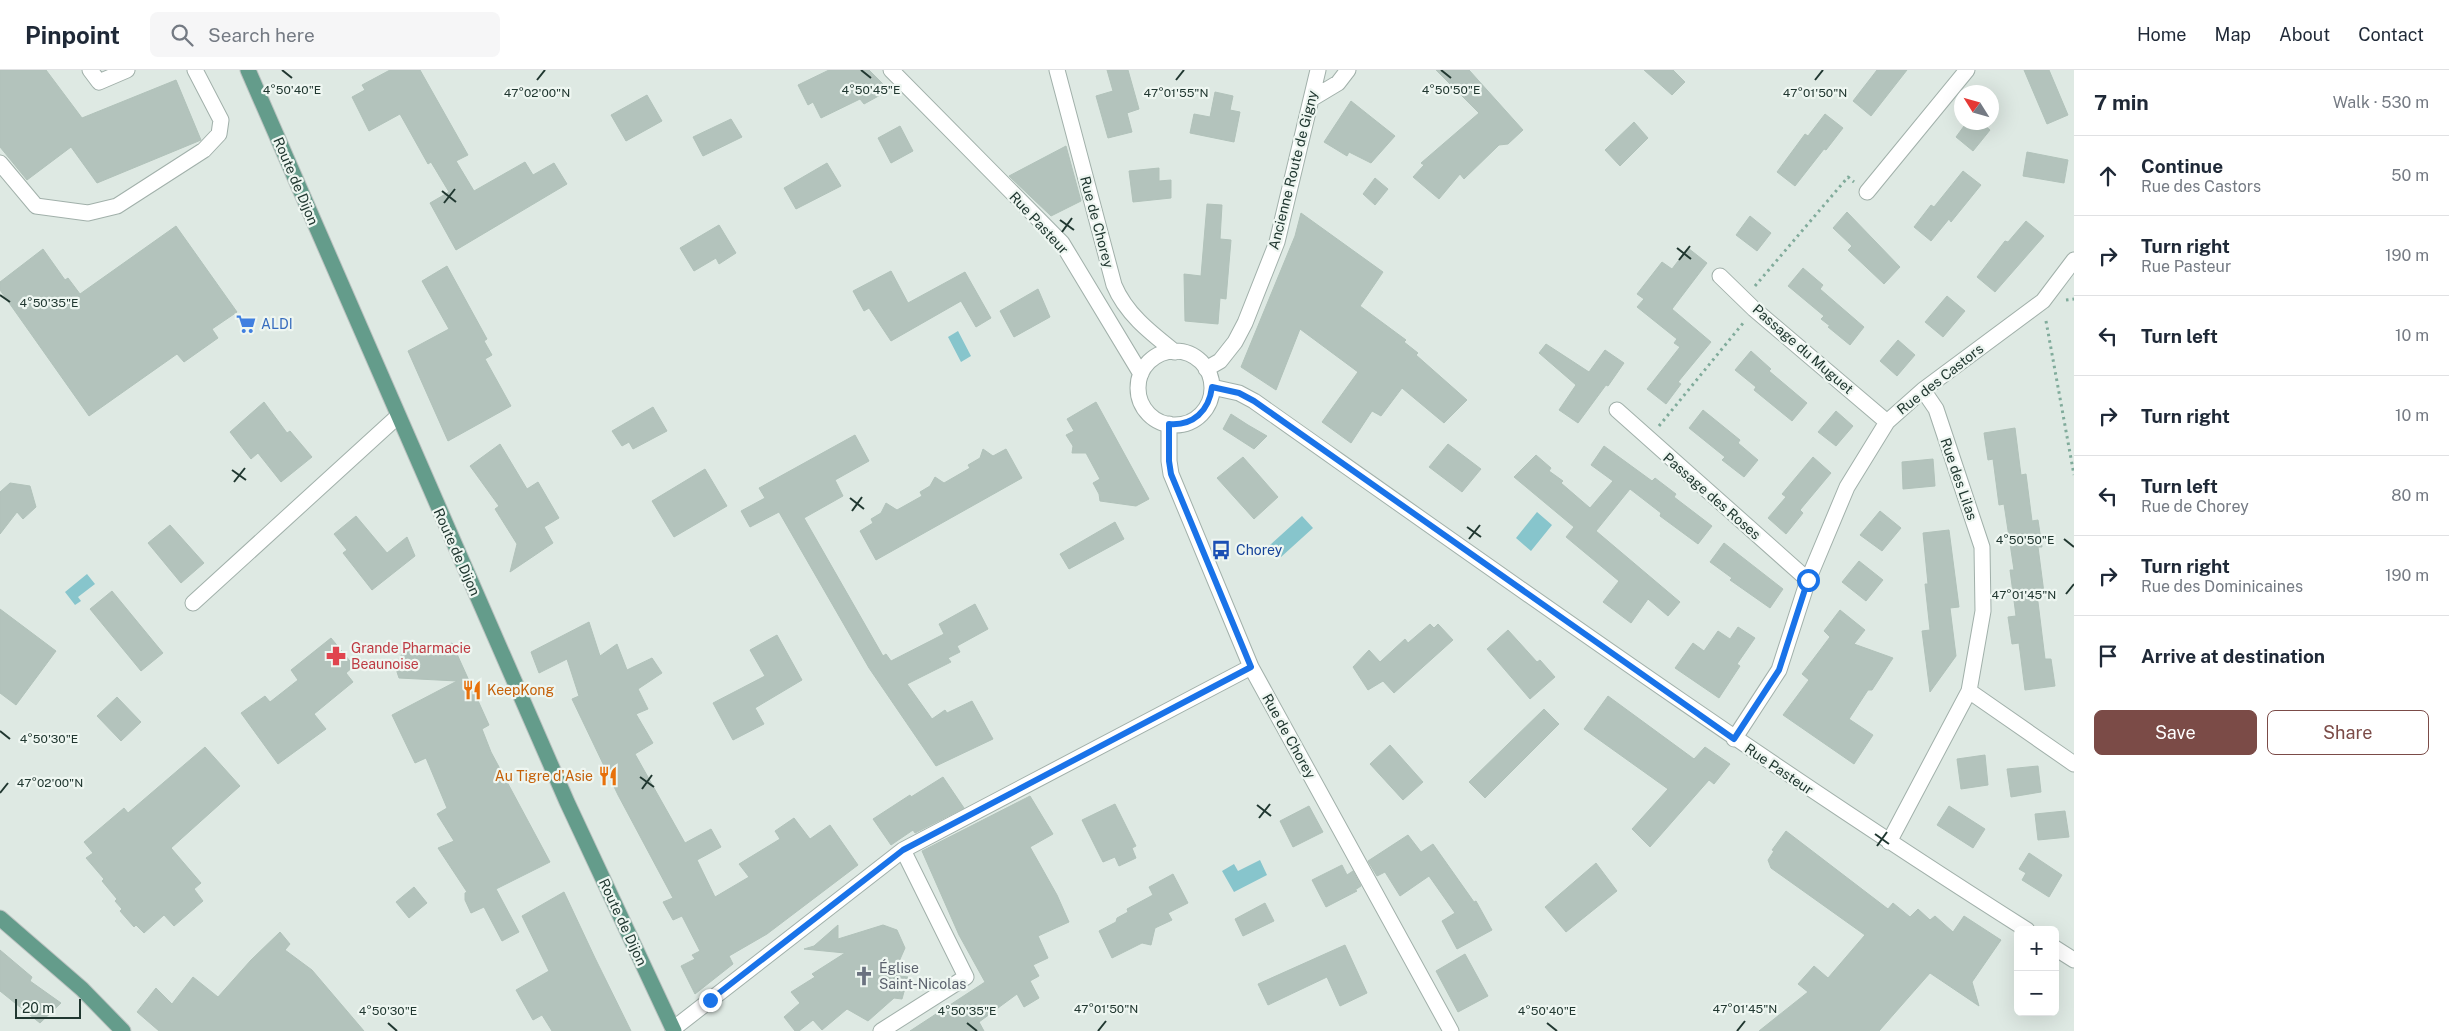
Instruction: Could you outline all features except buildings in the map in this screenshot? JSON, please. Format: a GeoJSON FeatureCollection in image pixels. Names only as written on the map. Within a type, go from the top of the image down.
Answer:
{"type":"FeatureCollection","features":[{"type":"Feature","properties":{"kind":"main road","name":"Route de Dijon"},"geometry":{"type":"LineString","coordinates":[[248,70],[397,417],[567,802],[673,1030]]}},
{"type":"Feature","properties":{"kind":"main road"},"geometry":{"type":"LineString","coordinates":[[0,918],[82,989],[123,1031]]}},
{"type":"Feature","properties":{"kind":"street"},"geometry":{"type":"LineString","coordinates":[[90,70],[99,82],[127,70]]}},
{"type":"Feature","properties":{"kind":"street"},"geometry":{"type":"LineString","coordinates":[[0,163],[36,206],[88,213],[118,206],[204,150],[219,134],[221,120],[195,70]]}},
{"type":"Feature","properties":{"kind":"street","name":"Rue Pasteur"},"geometry":{"type":"LineString","coordinates":[[891,70],[1062,243],[1141,374]]}},
{"type":"Feature","properties":{"kind":"street","name":"Rue de Chorey"},"geometry":{"type":"LineString","coordinates":[[1057,70],[1116,290],[1140,324],[1176,352]]}},
{"type":"Feature","properties":{"kind":"street","name":"Ancienne Route de Gigny"},"geometry":{"type":"LineString","coordinates":[[1206,369],[1220,361],[1235,342],[1245,323],[1277,242],[1313,98],[1318,70]]}},
{"type":"Feature","properties":{"kind":"street"},"geometry":{"type":"LineString","coordinates":[[1313,98],[1338,83],[1348,70]]}},
{"type":"Feature","properties":{"kind":"street"},"geometry":{"type":"LineString","coordinates":[[1867,192],[1967,70]]}},
{"type":"Feature","properties":{"kind":"street","name":"Rue des Castors"},"geometry":{"type":"LineString","coordinates":[[1734,739],[1779,670],[1808,580],[1847,487],[1887,422],[1923,390],[2042,301],[2074,260]]}},
{"type":"Feature","properties":{"kind":"street","name":"Passage du Muguet"},"geometry":{"type":"LineString","coordinates":[[1720,276],[1887,422]]}},
{"type":"Feature","properties":{"kind":"street"},"geometry":{"type":"LineString","coordinates":[[1176,352],[1193,356],[1206,369],[1212,387],[1208,403],[1199,416],[1185,423],[1169,424],[1152,417],[1140,402],[1138,392],[1141,374],[1145,366],[1158,355],[1176,352]]}},
{"type":"Feature","properties":{"kind":"street","name":"Rue Pasteur"},"geometry":{"type":"LineString","coordinates":[[1212,387],[1239,393],[1254,401],[1734,739],[2021,926]]}},
{"type":"Feature","properties":{"kind":"street","name":"Rue des Lilas"},"geometry":{"type":"LineString","coordinates":[[1890,842],[1969,690],[1983,611],[1982,547],[1936,409],[1923,390]]}},
{"type":"Feature","properties":{"kind":"street","name":"Passage des Roses"},"geometry":{"type":"LineString","coordinates":[[1617,410],[1648,440],[1808,580]]}},
{"type":"Feature","properties":{"kind":"street"},"geometry":{"type":"LineString","coordinates":[[193,603],[397,417]]}},
{"type":"Feature","properties":{"kind":"street","name":"Rue de Chorey"},"geometry":{"type":"LineString","coordinates":[[1169,424],[1171,474],[1251,667],[1451,1031]]}},
{"type":"Feature","properties":{"kind":"street"},"geometry":{"type":"LineString","coordinates":[[673,1030],[903,850],[1251,667]]}},
{"type":"Feature","properties":{"kind":"street"},"geometry":{"type":"LineString","coordinates":[[1969,690],[2074,764]]}},
{"type":"Feature","properties":{"kind":"street"},"geometry":{"type":"LineString","coordinates":[[881,1031],[966,977],[903,850]]}},
{"type":"Feature","properties":{"kind":"street"},"geometry":{"type":"LineString","coordinates":[[2059,951],[2074,960]]}},
{"type":"Feature","properties":{"kind":"path"},"geometry":{"type":"LineString","coordinates":[[1648,440],[1749,303],[1848,177],[1867,192]]}},
{"type":"Feature","properties":{"kind":"path"},"geometry":{"type":"LineString","coordinates":[[2074,300],[2042,301],[2074,476]]}},
{"type":"Feature","properties":{"kind":"water"},"geometry":{"type":"Polygon","coordinates":[[[958,331],[971,356],[961,362],[948,337],[958,331]]]}},
{"type":"Feature","properties":{"kind":"water"},"geometry":{"type":"Polygon","coordinates":[[[1537,512],[1552,525],[1531,551],[1516,538],[1537,512]]]}},
{"type":"Feature","properties":{"kind":"water"},"geometry":{"type":"Polygon","coordinates":[[[1302,516],[1313,528],[1281,557],[1270,545],[1302,516]]]}},
{"type":"Feature","properties":{"kind":"water"},"geometry":{"type":"Polygon","coordinates":[[[87,574],[95,584],[78,597],[81,601],[75,605],[65,592],[87,574]]]}},
{"type":"Feature","properties":{"kind":"water"},"geometry":{"type":"Polygon","coordinates":[[[1260,860],[1267,875],[1234,892],[1222,871],[1234,864],[1238,871],[1260,860]]]}},
{"type":"Feature","properties":{"kind":"place","name":"ALDI"},"geometry":{"type":"Point","coordinates":[246,324]}},
{"type":"Feature","properties":{"kind":"place","name":"Chorey"},"geometry":{"type":"Point","coordinates":[1221,550]}},
{"type":"Feature","properties":{"kind":"place","name":"Grande Pharmacie Beaunoise"},"geometry":{"type":"Point","coordinates":[336,656]}},
{"type":"Feature","properties":{"kind":"place","name":"KeepKong"},"geometry":{"type":"Point","coordinates":[472,690]}},
{"type":"Feature","properties":{"kind":"place","name":"Au Tigre d'Asie"},"geometry":{"type":"Point","coordinates":[608,776]}},
{"type":"Feature","properties":{"kind":"place","name":"Église Saint-Nicolas"},"geometry":{"type":"Point","coordinates":[864,976]}},
{"type":"Feature","properties":{"kind":"route"},"geometry":{"type":"LineString","coordinates":[[710,1000],[903,850],[1251,667],[1171,474],[1169,461],[1169,424],[1185,423],[1199,416],[1208,403],[1212,387],[1239,393],[1254,401],[1734,739],[1779,670],[1808,580]]}}]}
